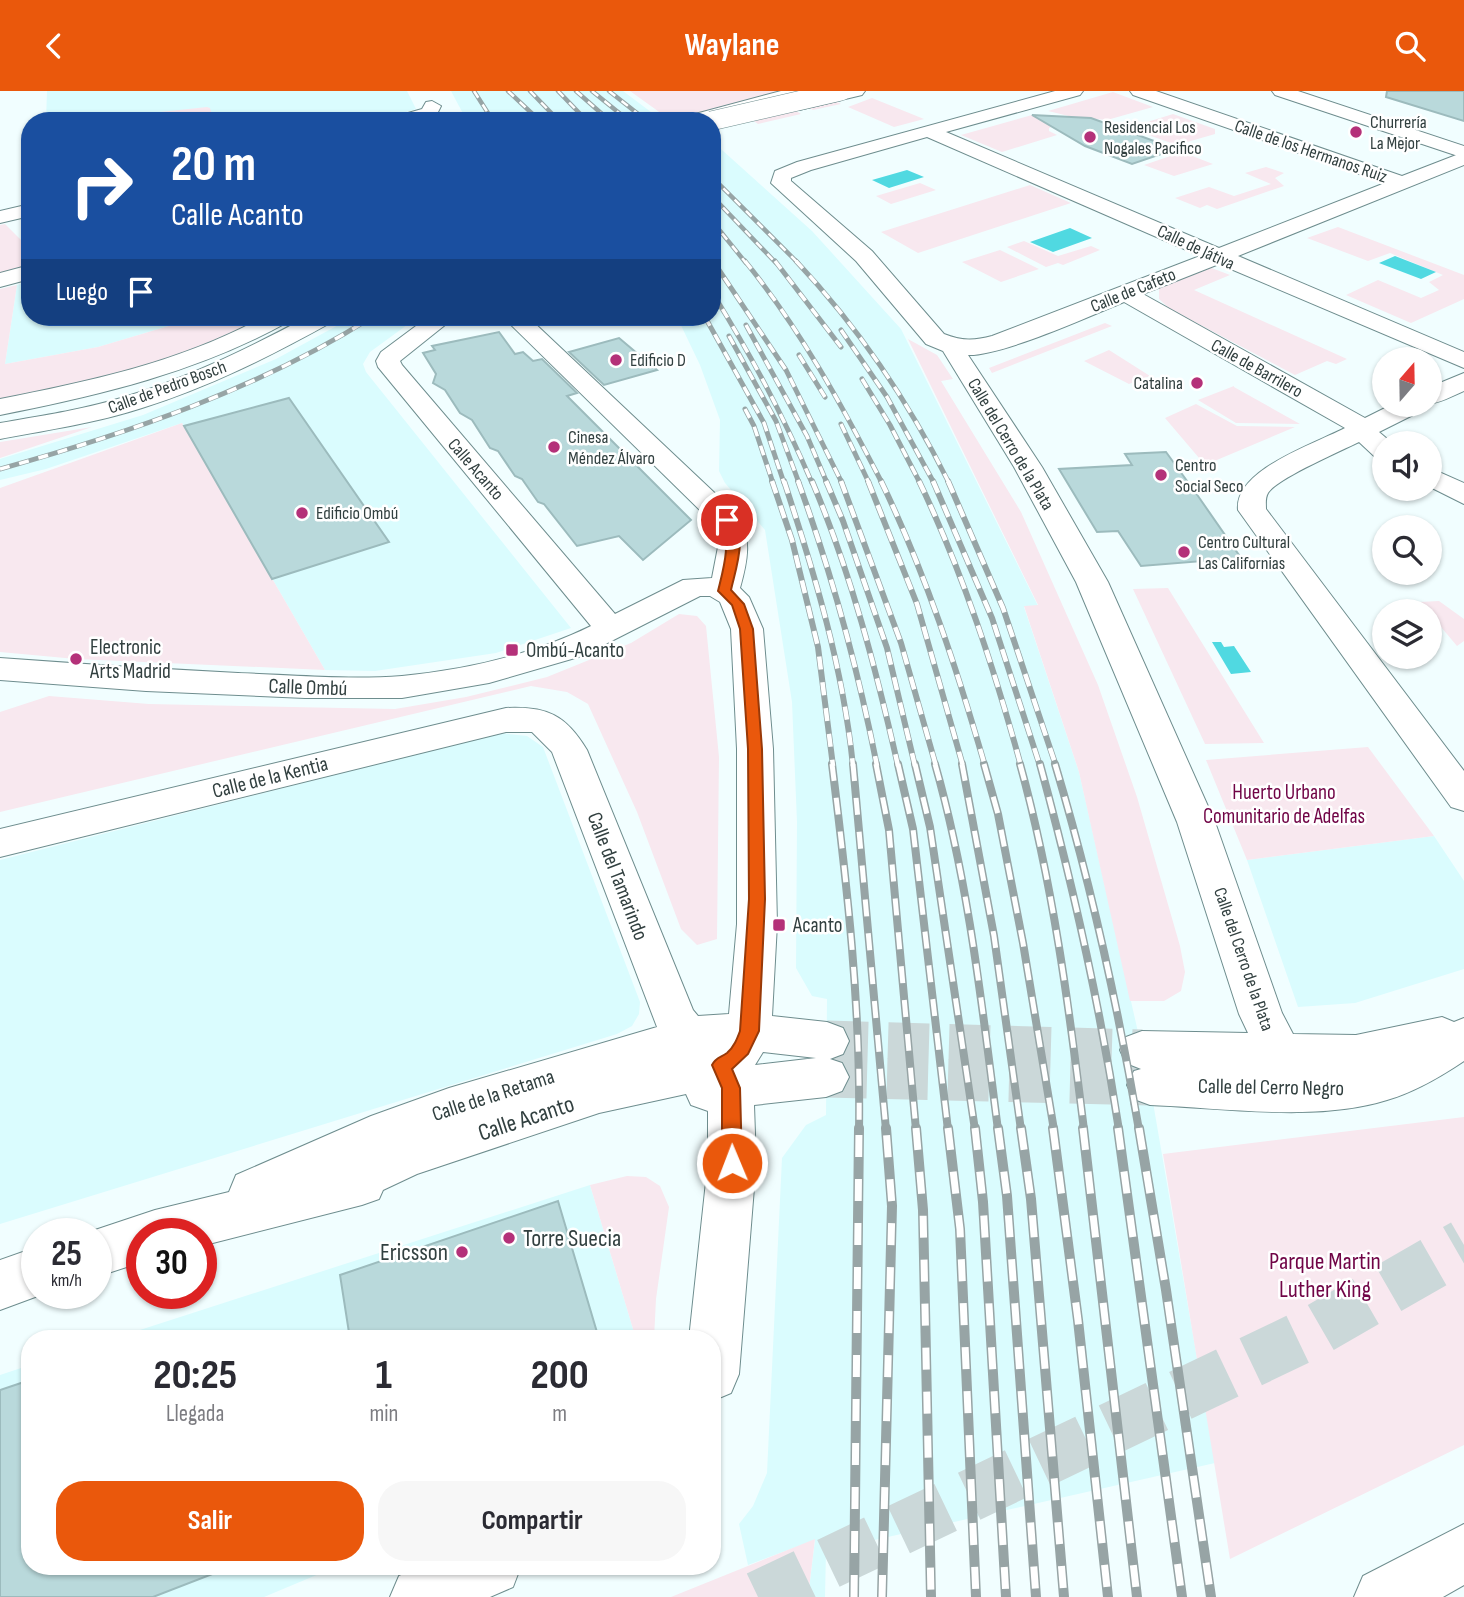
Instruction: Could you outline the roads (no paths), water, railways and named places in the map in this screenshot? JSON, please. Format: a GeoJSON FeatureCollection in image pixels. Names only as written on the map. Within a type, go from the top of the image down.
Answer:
{"type":"FeatureCollection","features":[{"type":"Feature","properties":{"kind":"main road"},"geometry":{"type":"LineString","coordinates":[[721,113],[801,91]]}},
{"type":"Feature","properties":{"kind":"main road"},"geometry":{"type":"LineString","coordinates":[[721,118],[841,91]]}},
{"type":"Feature","properties":{"kind":"main road"},"geometry":{"type":"LineString","coordinates":[[721,125],[856,91]]}},
{"type":"Feature","properties":{"kind":"main road"},"geometry":{"type":"LineString","coordinates":[[956,347],[935,339],[922,327],[864,256],[781,183],[781,178],[787,171],[1074,91]]}},
{"type":"Feature","properties":{"kind":"main road","name":"Calle de los Hermanos Ruiz"},"geometry":{"type":"LineString","coordinates":[[1139,91],[1404,183]]}},
{"type":"Feature","properties":{"kind":"main road"},"geometry":{"type":"LineString","coordinates":[[1281,91],[1461,150]]}},
{"type":"Feature","properties":{"kind":"main road","name":"Calle de Játiva"},"geometry":{"type":"LineString","coordinates":[[928,131],[1220,256],[1234,265],[1464,361]]}},
{"type":"Feature","properties":{"kind":"main road","name":"Calle de Cafeto"},"geometry":{"type":"LineString","coordinates":[[956,347],[977,348],[1002,341],[1220,256],[1404,183],[1461,150]]}},
{"type":"Feature","properties":{"kind":"main road"},"geometry":{"type":"LineString","coordinates":[[0,280],[21,274]]}},
{"type":"Feature","properties":{"kind":"main road","name":"Calle de Barrilero"},"geometry":{"type":"LineString","coordinates":[[1124,293],[1363,428],[1372,441]]}},
{"type":"Feature","properties":{"kind":"main road","name":"Calle de Pedro Bosch"},"geometry":{"type":"LineString","coordinates":[[0,407],[98,387],[151,371],[231,344],[264,326]]}},
{"type":"Feature","properties":{"kind":"main road","name":"Calle de Pedro Bosch"},"geometry":{"type":"LineString","coordinates":[[0,419],[58,409],[177,374],[280,326]]}},
{"type":"Feature","properties":{"kind":"main road","name":"Calle de Pedro Bosch"},"geometry":{"type":"LineString","coordinates":[[0,432],[131,403],[181,386],[224,368],[306,326]]}},
{"type":"Feature","properties":{"kind":"main road","name":"Calle Acanto"},"geometry":{"type":"LineString","coordinates":[[431,326],[390,357],[390,367],[601,616],[608,632]]}},
{"type":"Feature","properties":{"kind":"main road"},"geometry":{"type":"LineString","coordinates":[[525,326],[727,520],[734,536],[734,549],[724,591],[738,604],[747,629],[755,749],[757,924],[722,1055],[732,1163],[716,1330]]}},
{"type":"Feature","properties":{"kind":"main road","name":"Calle del Cerro de la Plata"},"geometry":{"type":"LineString","coordinates":[[956,347],[955,353],[1028,467],[1092,582],[1196,822],[1261,1014],[1280,1053]]}},
{"type":"Feature","properties":{"kind":"main road"},"geometry":{"type":"LineString","coordinates":[[1442,391],[1464,381]]}},
{"type":"Feature","properties":{"kind":"main road"},"geometry":{"type":"LineString","coordinates":[[1386,417],[1255,487],[1250,499],[1252,510],[1462,791]]}},
{"type":"Feature","properties":{"kind":"main road"},"geometry":{"type":"LineString","coordinates":[[1442,483],[1464,495]]}},
{"type":"Feature","properties":{"kind":"main road","name":"Calle Ombú"},"geometry":{"type":"LineString","coordinates":[[0,669],[159,681],[305,687],[402,687],[519,665],[570,649],[608,632],[663,600],[694,587],[716,587],[724,591]]}},
{"type":"Feature","properties":{"kind":"main road","name":"Calle de la Kentia"},"geometry":{"type":"LineString","coordinates":[[0,843],[506,720],[541,720]]}},
{"type":"Feature","properties":{"kind":"main road","name":"Calle del Tamarindo"},"geometry":{"type":"LineString","coordinates":[[541,720],[556,730],[569,750],[675,1019],[722,1055]]}},
{"type":"Feature","properties":{"kind":"main road","name":"Calle del Cerro Negro"},"geometry":{"type":"LineString","coordinates":[[1464,1030],[1390,1049],[1356,1054],[1280,1053],[1146,1067],[1317,1092],[1354,1089],[1386,1081],[1426,1062],[1464,1037]]}},
{"type":"Feature","properties":{"kind":"main road","name":"Calle Acanto"},"geometry":{"type":"LineString","coordinates":[[337,1188],[405,1156],[600,1093],[666,1079],[722,1055]]}},
{"type":"Feature","properties":{"kind":"main road","name":"Calle de la Retama"},"geometry":{"type":"LineString","coordinates":[[191,1218],[364,1141],[449,1108],[722,1055],[827,1059],[722,1055],[678,1095],[604,1111],[439,1162],[217,1218]]}},
{"type":"Feature","properties":{"kind":"main road"},"geometry":{"type":"LineString","coordinates":[[1384,1597],[1464,1553]]}},
{"type":"Feature","properties":{"kind":"main road"},"geometry":{"type":"LineString","coordinates":[[420,1597],[471,1575]]}},
{"type":"Feature","properties":{"kind":"water"},"geometry":{"type":"Polygon","coordinates":[[[907,170],[924,177],[889,188],[872,180],[907,170]]]}},
{"type":"Feature","properties":{"kind":"water"},"geometry":{"type":"Polygon","coordinates":[[[1070,228],[1092,238],[1053,252],[1030,242],[1070,228]]]}},
{"type":"Feature","properties":{"kind":"water"},"geometry":{"type":"Polygon","coordinates":[[[1395,256],[1436,272],[1421,279],[1379,263],[1395,256]]]}},
{"type":"Feature","properties":{"kind":"water"},"geometry":{"type":"Polygon","coordinates":[[[1212,642],[1221,642],[1224,647],[1234,646],[1251,672],[1231,674],[1212,642]]]}},
{"type":"Feature","properties":{"kind":"tunnel"},"geometry":{"type":"LineString","coordinates":[[827,1041],[1142,1050]]}},
{"type":"Feature","properties":{"kind":"tunnel"},"geometry":{"type":"LineString","coordinates":[[826,1077],[1150,1085]]}},
{"type":"Feature","properties":{"kind":"tunnel"},"geometry":{"type":"LineString","coordinates":[[758,1597],[1313,1332],[1464,1245]]}},
{"type":"Feature","properties":{"kind":"railway"},"geometry":{"type":"LineString","coordinates":[[474,91],[487,112]]}},
{"type":"Feature","properties":{"kind":"railway"},"geometry":{"type":"LineString","coordinates":[[508,91],[530,112]]}},
{"type":"Feature","properties":{"kind":"railway"},"geometry":{"type":"LineString","coordinates":[[530,91],[550,112]]}},
{"type":"Feature","properties":{"kind":"railway"},"geometry":{"type":"LineString","coordinates":[[558,91],[578,112]]}},
{"type":"Feature","properties":{"kind":"railway"},"geometry":{"type":"LineString","coordinates":[[576,91],[600,112]]}},
{"type":"Feature","properties":{"kind":"railway"},"geometry":{"type":"LineString","coordinates":[[592,91],[618,112]]}},
{"type":"Feature","properties":{"kind":"railway"},"geometry":{"type":"LineString","coordinates":[[609,91],[636,112]]}},
{"type":"Feature","properties":{"kind":"railway"},"geometry":{"type":"LineString","coordinates":[[721,186],[796,261]]}},
{"type":"Feature","properties":{"kind":"railway"},"geometry":{"type":"LineString","coordinates":[[721,205],[776,263]]}},
{"type":"Feature","properties":{"kind":"railway"},"geometry":{"type":"LineString","coordinates":[[721,232],[746,263]]}},
{"type":"Feature","properties":{"kind":"railway"},"geometry":{"type":"LineString","coordinates":[[745,261],[784,313],[819,368],[882,482]]}},
{"type":"Feature","properties":{"kind":"railway"},"geometry":{"type":"LineString","coordinates":[[775,261],[841,347]]}},
{"type":"Feature","properties":{"kind":"railway"},"geometry":{"type":"LineString","coordinates":[[796,261],[819,286],[881,366],[917,423],[948,482]]}},
{"type":"Feature","properties":{"kind":"railway"},"geometry":{"type":"LineString","coordinates":[[721,273],[786,370],[842,483]]}},
{"type":"Feature","properties":{"kind":"railway"},"geometry":{"type":"LineString","coordinates":[[721,307],[766,386],[812,483]]}},
{"type":"Feature","properties":{"kind":"railway"},"geometry":{"type":"LineString","coordinates":[[746,325],[807,436],[827,483]]}},
{"type":"Feature","properties":{"kind":"railway"},"geometry":{"type":"LineString","coordinates":[[0,469],[192,407],[285,366],[357,326]]}},
{"type":"Feature","properties":{"kind":"railway"},"geometry":{"type":"LineString","coordinates":[[710,326],[764,423],[784,483]]}},
{"type":"Feature","properties":{"kind":"railway"},"geometry":{"type":"LineString","coordinates":[[841,330],[887,397],[933,482]]}},
{"type":"Feature","properties":{"kind":"railway"},"geometry":{"type":"LineString","coordinates":[[729,336],[776,421],[799,483]]}},
{"type":"Feature","properties":{"kind":"railway"},"geometry":{"type":"LineString","coordinates":[[799,355],[825,397]]}},
{"type":"Feature","properties":{"kind":"railway"},"geometry":{"type":"LineString","coordinates":[[862,379],[919,482]]}},
{"type":"Feature","properties":{"kind":"railway"},"geometry":{"type":"LineString","coordinates":[[745,409],[754,426],[773,483]]}},
{"type":"Feature","properties":{"kind":"railway"},"geometry":{"type":"LineString","coordinates":[[841,424],[869,483]]}},
{"type":"Feature","properties":{"kind":"railway"},"geometry":{"type":"LineString","coordinates":[[772,481],[792,540],[818,647],[833,766]]}},
{"type":"Feature","properties":{"kind":"railway"},"geometry":{"type":"LineString","coordinates":[[784,481],[835,657],[853,766]]}},
{"type":"Feature","properties":{"kind":"railway"},"geometry":{"type":"LineString","coordinates":[[798,481],[843,622],[877,766]]}},
{"type":"Feature","properties":{"kind":"railway"},"geometry":{"type":"LineString","coordinates":[[812,481],[839,551],[861,622],[898,766]]}},
{"type":"Feature","properties":{"kind":"railway"},"geometry":{"type":"LineString","coordinates":[[826,481],[843,521],[887,648],[915,766]]}},
{"type":"Feature","properties":{"kind":"railway"},"geometry":{"type":"LineString","coordinates":[[841,481],[901,643],[936,766]]}},
{"type":"Feature","properties":{"kind":"railway"},"geometry":{"type":"LineString","coordinates":[[868,481],[917,604],[963,766]]}},
{"type":"Feature","properties":{"kind":"railway"},"geometry":{"type":"LineString","coordinates":[[882,482],[912,550],[939,621],[985,766]]}},
{"type":"Feature","properties":{"kind":"railway"},"geometry":{"type":"LineString","coordinates":[[919,482],[950,551],[976,621],[1021,766]]}},
{"type":"Feature","properties":{"kind":"railway"},"geometry":{"type":"LineString","coordinates":[[933,482],[992,618],[1040,766]]}},
{"type":"Feature","properties":{"kind":"railway"},"geometry":{"type":"LineString","coordinates":[[948,482],[1003,608],[1056,766]]}},
{"type":"Feature","properties":{"kind":"railway"},"geometry":{"type":"LineString","coordinates":[[832,764],[848,901],[855,992],[859,1128]]}},
{"type":"Feature","properties":{"kind":"railway"},"geometry":{"type":"LineString","coordinates":[[853,764],[886,1130]]}},
{"type":"Feature","properties":{"kind":"railway"},"geometry":{"type":"LineString","coordinates":[[876,764],[889,830],[916,1130]]}},
{"type":"Feature","properties":{"kind":"railway"},"geometry":{"type":"LineString","coordinates":[[898,764],[913,829],[948,1130]]}},
{"type":"Feature","properties":{"kind":"railway"},"geometry":{"type":"LineString","coordinates":[[915,764],[930,827],[975,1130]]}},
{"type":"Feature","properties":{"kind":"railway"},"geometry":{"type":"LineString","coordinates":[[935,764],[966,900],[998,1130]]}},
{"type":"Feature","properties":{"kind":"railway"},"geometry":{"type":"LineString","coordinates":[[962,764],[994,936],[1021,1130]]}},
{"type":"Feature","properties":{"kind":"railway"},"geometry":{"type":"LineString","coordinates":[[984,764],[998,814],[1023,943],[1054,1130]]}},
{"type":"Feature","properties":{"kind":"railway"},"geometry":{"type":"LineString","coordinates":[[1020,764],[1051,900],[1084,1130]]}},
{"type":"Feature","properties":{"kind":"railway"},"geometry":{"type":"LineString","coordinates":[[1040,764],[1085,946],[1119,1130]]}},
{"type":"Feature","properties":{"kind":"railway"},"geometry":{"type":"LineString","coordinates":[[1055,764],[1103,946],[1139,1130]]}},
{"type":"Feature","properties":{"kind":"railway"},"geometry":{"type":"LineString","coordinates":[[854,1597],[859,1128]]}},
{"type":"Feature","properties":{"kind":"railway"},"geometry":{"type":"LineString","coordinates":[[882,1597],[892,1206],[886,1128]]}},
{"type":"Feature","properties":{"kind":"railway"},"geometry":{"type":"LineString","coordinates":[[916,1128],[923,1210],[931,1597]]}},
{"type":"Feature","properties":{"kind":"railway"},"geometry":{"type":"LineString","coordinates":[[948,1128],[960,1229],[976,1597]]}},
{"type":"Feature","properties":{"kind":"railway"},"geometry":{"type":"LineString","coordinates":[[975,1128],[983,1202],[1006,1597]]}},
{"type":"Feature","properties":{"kind":"railway"},"geometry":{"type":"LineString","coordinates":[[998,1128],[1007,1196],[1036,1597]]}},
{"type":"Feature","properties":{"kind":"railway"},"geometry":{"type":"LineString","coordinates":[[1021,1128],[1031,1199],[1064,1597]]}},
{"type":"Feature","properties":{"kind":"railway"},"geometry":{"type":"LineString","coordinates":[[1053,1128],[1078,1320],[1108,1597]]}},
{"type":"Feature","properties":{"kind":"railway"},"geometry":{"type":"LineString","coordinates":[[1083,1128],[1137,1597]]}},
{"type":"Feature","properties":{"kind":"railway"},"geometry":{"type":"LineString","coordinates":[[1118,1128],[1182,1597]]}},
{"type":"Feature","properties":{"kind":"railway"},"geometry":{"type":"LineString","coordinates":[[1139,1128],[1166,1290],[1211,1597]]}},
{"type":"Feature","properties":{"kind":"place","name":"Churrería La Mejor"},"geometry":{"type":"Point","coordinates":[1356,132]}},
{"type":"Feature","properties":{"kind":"place","name":"Residencial Los Nogales Pacifico"},"geometry":{"type":"Point","coordinates":[1090,137]}},
{"type":"Feature","properties":{"kind":"place","name":"Edificio D"},"geometry":{"type":"Point","coordinates":[616,360]}},
{"type":"Feature","properties":{"kind":"place","name":"Catalina"},"geometry":{"type":"Point","coordinates":[1197,383]}},
{"type":"Feature","properties":{"kind":"place","name":"Cinesa Méndez Álvaro"},"geometry":{"type":"Point","coordinates":[554,447]}},
{"type":"Feature","properties":{"kind":"place","name":"Centro Social Seco"},"geometry":{"type":"Point","coordinates":[1161,475]}},
{"type":"Feature","properties":{"kind":"place","name":"Edificio Ombú"},"geometry":{"type":"Point","coordinates":[302,513]}},
{"type":"Feature","properties":{"kind":"place","name":"Centro Cultural Las Californias"},"geometry":{"type":"Point","coordinates":[1184,552]}},
{"type":"Feature","properties":{"kind":"place","name":"Ombú-Acanto"},"geometry":{"type":"Point","coordinates":[512,650]}},
{"type":"Feature","properties":{"kind":"place","name":"Electronic Arts Madrid"},"geometry":{"type":"Point","coordinates":[76,659]}},
{"type":"Feature","properties":{"kind":"place","name":"Acanto"},"geometry":{"type":"Point","coordinates":[779,925]}},
{"type":"Feature","properties":{"kind":"place","name":"Torre Suecia"},"geometry":{"type":"Point","coordinates":[509,1238]}},
{"type":"Feature","properties":{"kind":"place","name":"Ericsson"},"geometry":{"type":"Point","coordinates":[462,1252]}},
{"type":"Feature","properties":{"kind":"park label","name":"Huerto Urbano Comunitario de Adelfas"},"geometry":{"type":"Point","coordinates":[1284,804]}},
{"type":"Feature","properties":{"kind":"park label","name":"Parque Martin Luther King"},"geometry":{"type":"Point","coordinates":[1325,1275]}}]}
